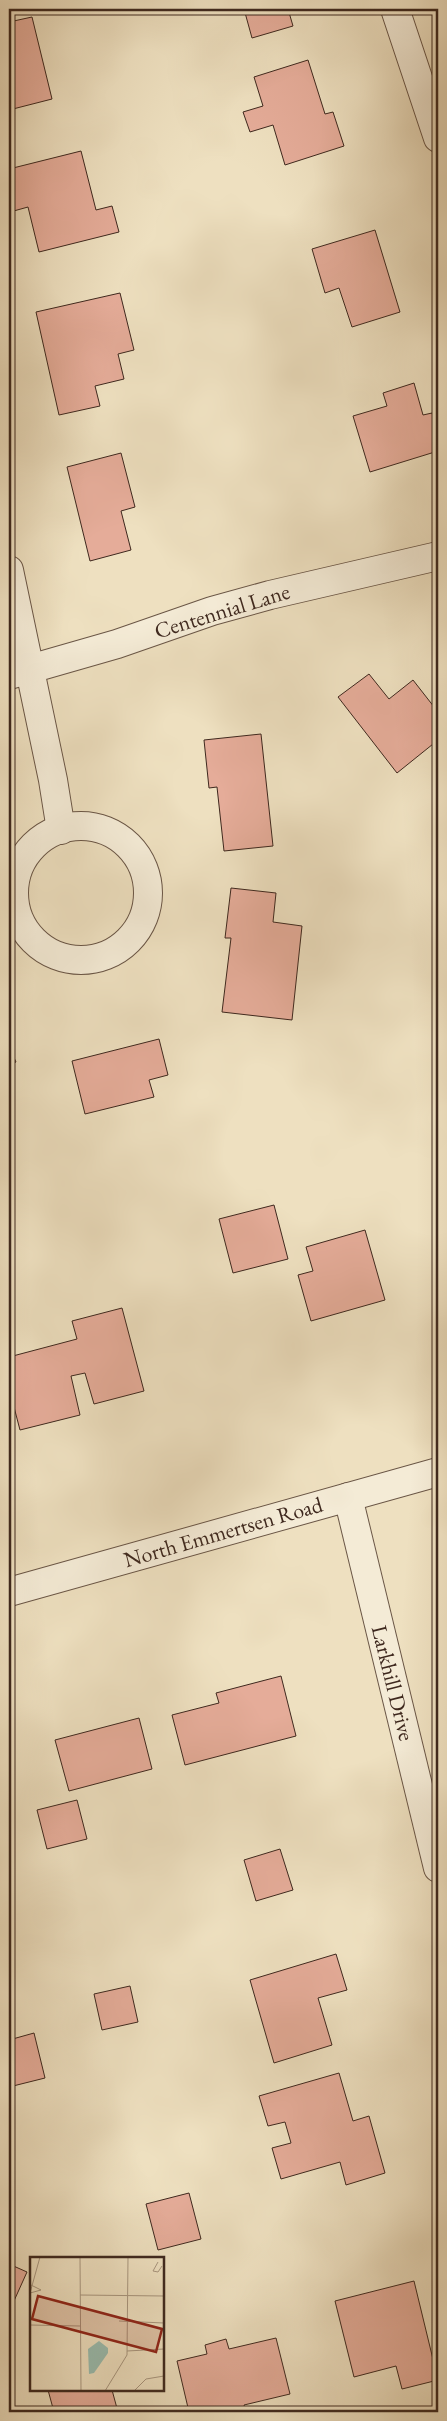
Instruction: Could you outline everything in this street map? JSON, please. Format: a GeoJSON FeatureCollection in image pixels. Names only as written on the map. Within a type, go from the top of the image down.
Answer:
{"type":"FeatureCollection","features":[{"type":"Feature","properties":{"kind":"street"},"geometry":{"type":"LineString","coordinates":[[396,9],[438,138]]}},
{"type":"Feature","properties":{"kind":"street","name":"Centennial Lane"},"geometry":{"type":"LineString","coordinates":[[20,672],[117,644],[212,611],[262,597],[438,556]]}},
{"type":"Feature","properties":{"kind":"street"},"geometry":{"type":"LineString","coordinates":[[9,570],[20,672],[54,780],[61,830]]}},
{"type":"Feature","properties":{"kind":"street"},"geometry":{"type":"LineString","coordinates":[[70,826],[95,827],[118,837],[134,851],[144,869],[149,896],[138,930],[120,949],[104,957],[89,961],[68,960],[45,951],[17,916],[13,892],[20,863],[42,838],[61,830],[70,826]]}},
{"type":"Feature","properties":{"kind":"street","name":"North Emmertsen Road"},"geometry":{"type":"LineString","coordinates":[[9,1592],[438,1472]]}},
{"type":"Feature","properties":{"kind":"street","name":"Larkhill Drive"},"geometry":{"type":"LineString","coordinates":[[348,1497],[438,1868]]}},
{"type":"Feature","properties":{"kind":"building"},"geometry":{"type":"Polygon","coordinates":[[[244,9],[288,9],[293,26],[252,38],[244,9]]]}},
{"type":"Feature","properties":{"kind":"building"},"geometry":{"type":"Polygon","coordinates":[[[32,17],[52,99],[9,110],[9,22],[32,17]]]}},
{"type":"Feature","properties":{"kind":"building"},"geometry":{"type":"Polygon","coordinates":[[[308,60],[325,114],[333,112],[344,146],[285,165],[273,125],[250,132],[243,112],[263,106],[254,77],[308,60]]]}},
{"type":"Feature","properties":{"kind":"building"},"geometry":{"type":"Polygon","coordinates":[[[81,151],[96,210],[112,206],[119,232],[39,252],[28,207],[10,212],[9,169],[81,151]]]}},
{"type":"Feature","properties":{"kind":"building"},"geometry":{"type":"Polygon","coordinates":[[[375,230],[400,312],[352,327],[339,288],[325,293],[312,249],[375,230]]]}},
{"type":"Feature","properties":{"kind":"building"},"geometry":{"type":"Polygon","coordinates":[[[120,293],[134,350],[118,354],[124,379],[95,386],[100,406],[59,415],[36,312],[120,293]]]}},
{"type":"Feature","properties":{"kind":"building"},"geometry":{"type":"Polygon","coordinates":[[[414,383],[423,415],[432,413],[438,434],[438,451],[370,472],[353,416],[387,406],[383,393],[414,383]]]}},
{"type":"Feature","properties":{"kind":"building"},"geometry":{"type":"Polygon","coordinates":[[[121,453],[135,507],[121,511],[131,550],[90,561],[67,467],[121,453]]]}},
{"type":"Feature","properties":{"kind":"building"},"geometry":{"type":"Polygon","coordinates":[[[369,674],[389,699],[413,680],[438,712],[438,740],[397,773],[338,697],[369,674]]]}},
{"type":"Feature","properties":{"kind":"building"},"geometry":{"type":"Polygon","coordinates":[[[261,734],[273,846],[224,851],[217,787],[209,788],[204,740],[261,734]]]}},
{"type":"Feature","properties":{"kind":"building"},"geometry":{"type":"Polygon","coordinates":[[[231,888],[276,893],[273,922],[302,926],[292,1020],[222,1012],[231,938],[225,938],[231,888]]]}},
{"type":"Feature","properties":{"kind":"building"},"geometry":{"type":"Polygon","coordinates":[[[159,1039],[168,1075],[149,1080],[154,1097],[85,1114],[72,1061],[159,1039]]]}},
{"type":"Feature","properties":{"kind":"building"},"geometry":{"type":"Polygon","coordinates":[[[9,1047],[16,1062],[9,1065],[9,1047]]]}},
{"type":"Feature","properties":{"kind":"building"},"geometry":{"type":"Polygon","coordinates":[[[274,1205],[288,1259],[233,1273],[219,1219],[274,1205]]]}},
{"type":"Feature","properties":{"kind":"building"},"geometry":{"type":"Polygon","coordinates":[[[438,1219],[438,1239],[434,1220],[438,1219]]]}},
{"type":"Feature","properties":{"kind":"building"},"geometry":{"type":"Polygon","coordinates":[[[365,1230],[385,1300],[311,1321],[298,1275],[313,1271],[306,1247],[365,1230]]]}},
{"type":"Feature","properties":{"kind":"building"},"geometry":{"type":"Polygon","coordinates":[[[122,1308],[144,1391],[94,1404],[85,1373],[71,1376],[80,1415],[20,1430],[9,1388],[9,1357],[77,1339],[72,1321],[122,1308]]]}},
{"type":"Feature","properties":{"kind":"building"},"geometry":{"type":"Polygon","coordinates":[[[281,1676],[296,1736],[185,1765],[172,1715],[219,1703],[216,1693],[281,1676]]]}},
{"type":"Feature","properties":{"kind":"building"},"geometry":{"type":"Polygon","coordinates":[[[139,1718],[152,1769],[69,1791],[55,1740],[139,1718]]]}},
{"type":"Feature","properties":{"kind":"building"},"geometry":{"type":"Polygon","coordinates":[[[77,1800],[87,1839],[47,1849],[37,1810],[77,1800]]]}},
{"type":"Feature","properties":{"kind":"building"},"geometry":{"type":"Polygon","coordinates":[[[280,1849],[293,1890],[256,1901],[244,1860],[280,1849]]]}},
{"type":"Feature","properties":{"kind":"building"},"geometry":{"type":"Polygon","coordinates":[[[336,1954],[347,1990],[318,1998],[332,2045],[274,2063],[250,1980],[336,1954]]]}},
{"type":"Feature","properties":{"kind":"building"},"geometry":{"type":"Polygon","coordinates":[[[130,1986],[138,2022],[102,2030],[94,1994],[130,1986]]]}},
{"type":"Feature","properties":{"kind":"building"},"geometry":{"type":"Polygon","coordinates":[[[34,2033],[45,2078],[9,2087],[9,2040],[34,2033]]]}},
{"type":"Feature","properties":{"kind":"building"},"geometry":{"type":"Polygon","coordinates":[[[339,2073],[353,2121],[369,2116],[385,2173],[346,2185],[340,2162],[281,2179],[272,2148],[291,2143],[285,2122],[268,2126],[259,2096],[339,2073]]]}},
{"type":"Feature","properties":{"kind":"building"},"geometry":{"type":"Polygon","coordinates":[[[189,2193],[201,2239],[158,2250],[146,2204],[189,2193]]]}},
{"type":"Feature","properties":{"kind":"building"},"geometry":{"type":"Polygon","coordinates":[[[9,2264],[27,2272],[9,2312],[9,2264]]]}},
{"type":"Feature","properties":{"kind":"building"},"geometry":{"type":"Polygon","coordinates":[[[414,2281],[438,2380],[402,2389],[396,2366],[354,2377],[335,2301],[414,2281]]]}},
{"type":"Feature","properties":{"kind":"building"},"geometry":{"type":"Polygon","coordinates":[[[276,2338],[290,2394],[244,2405],[246,2412],[189,2412],[177,2361],[207,2354],[205,2345],[226,2339],[229,2349],[276,2338]]]}},
{"type":"Feature","properties":{"kind":"building"},"geometry":{"type":"Polygon","coordinates":[[[48,2391],[112,2391],[118,2412],[54,2412],[48,2391]]]}}]}
